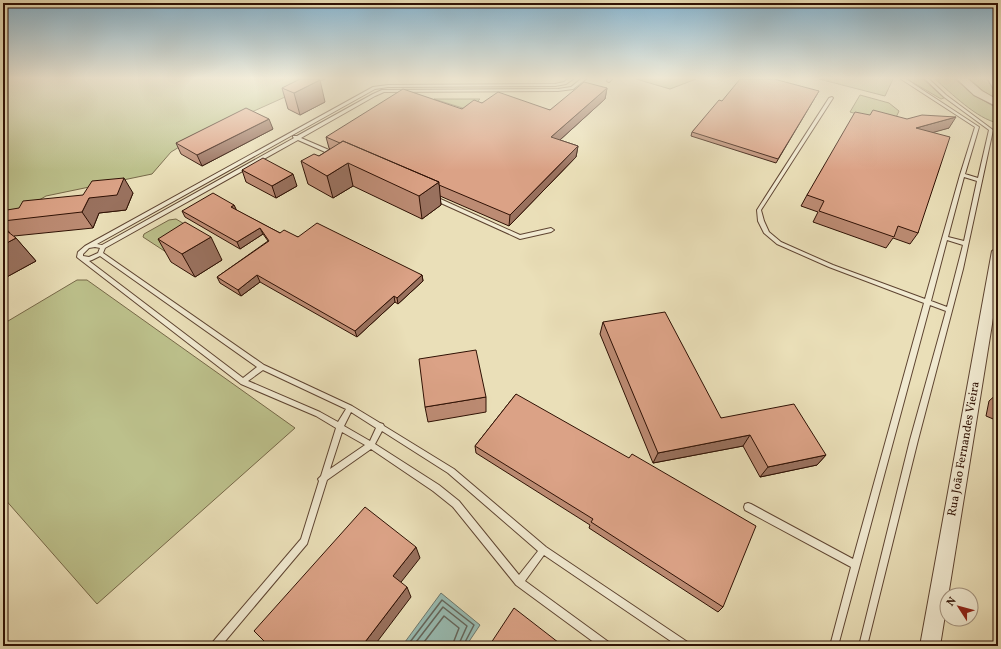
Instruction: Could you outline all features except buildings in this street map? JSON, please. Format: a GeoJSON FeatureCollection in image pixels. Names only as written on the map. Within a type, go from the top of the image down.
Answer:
{"type":"FeatureCollection","features":[{"type":"Feature","properties":{"kind":"street","name":"Rua João Fernandes Vieira"},"geometry":{"type":"LineString","coordinates":[[930,646],[998,251]]}},
{"type":"Feature","properties":{"kind":"lane"},"geometry":{"type":"LineString","coordinates":[[336,109],[87,247],[80,253],[82,258],[244,382],[318,414],[340,426],[371,445],[456,504],[519,582],[607,646]]}},
{"type":"Feature","properties":{"kind":"lane"},"geometry":{"type":"LineString","coordinates":[[82,258],[90,259],[348,109]]}},
{"type":"Feature","properties":{"kind":"lane"},"geometry":{"type":"LineString","coordinates":[[825,109],[759,210],[761,221],[767,233],[779,242],[831,266],[949,310]]}},
{"type":"Feature","properties":{"kind":"lane"},"geometry":{"type":"LineString","coordinates":[[834,646],[962,175],[977,127],[950,109]]}},
{"type":"Feature","properties":{"kind":"lane"},"geometry":{"type":"LineString","coordinates":[[863,646],[914,440],[966,244],[991,130],[962,109]]}},
{"type":"Feature","properties":{"kind":"lane"},"geometry":{"type":"LineString","coordinates":[[289,135],[340,157]]}},
{"type":"Feature","properties":{"kind":"lane"},"geometry":{"type":"LineString","coordinates":[[962,175],[979,180]]}},
{"type":"Feature","properties":{"kind":"lane"},"geometry":{"type":"LineString","coordinates":[[427,195],[520,236],[551,230]]}},
{"type":"Feature","properties":{"kind":"lane"},"geometry":{"type":"LineString","coordinates":[[946,238],[966,244]]}},
{"type":"Feature","properties":{"kind":"lane"},"geometry":{"type":"LineString","coordinates":[[87,247],[99,245],[102,251],[262,367],[350,408],[451,471],[543,550],[686,646]]}},
{"type":"Feature","properties":{"kind":"lane"},"geometry":{"type":"LineString","coordinates":[[244,382],[262,367]]}},
{"type":"Feature","properties":{"kind":"lane"},"geometry":{"type":"LineString","coordinates":[[215,646],[304,541],[340,426],[350,408]]}},
{"type":"Feature","properties":{"kind":"lane"},"geometry":{"type":"LineString","coordinates":[[322,480],[371,445],[381,426]]}},
{"type":"Feature","properties":{"kind":"lane"},"geometry":{"type":"LineString","coordinates":[[748,507],[856,565]]}},
{"type":"Feature","properties":{"kind":"lane"},"geometry":{"type":"LineString","coordinates":[[519,582],[543,550]]}},
{"type":"Feature","properties":{"kind":"green space"},"geometry":{"type":"Polygon","coordinates":[[[3,109],[258,109],[194,138],[171,152],[152,174],[46,196],[3,221],[3,109]]]}},
{"type":"Feature","properties":{"kind":"green space"},"geometry":{"type":"Polygon","coordinates":[[[852,109],[897,109],[899,111],[893,124],[850,112],[852,109]]]}},
{"type":"Feature","properties":{"kind":"green space"},"geometry":{"type":"Polygon","coordinates":[[[971,109],[998,109],[998,123],[990,121],[971,109]]]}},
{"type":"Feature","properties":{"kind":"green space"},"geometry":{"type":"Polygon","coordinates":[[[176,219],[201,234],[169,254],[143,237],[144,234],[169,220],[176,219]]]}},
{"type":"Feature","properties":{"kind":"green space"},"geometry":{"type":"Polygon","coordinates":[[[77,280],[87,280],[295,428],[97,604],[3,497],[3,324],[77,280]]]}},
{"type":"Feature","properties":{"kind":"water"},"geometry":{"type":"Polygon","coordinates":[[[441,593],[480,625],[466,646],[402,646],[441,593]]]}}]}
